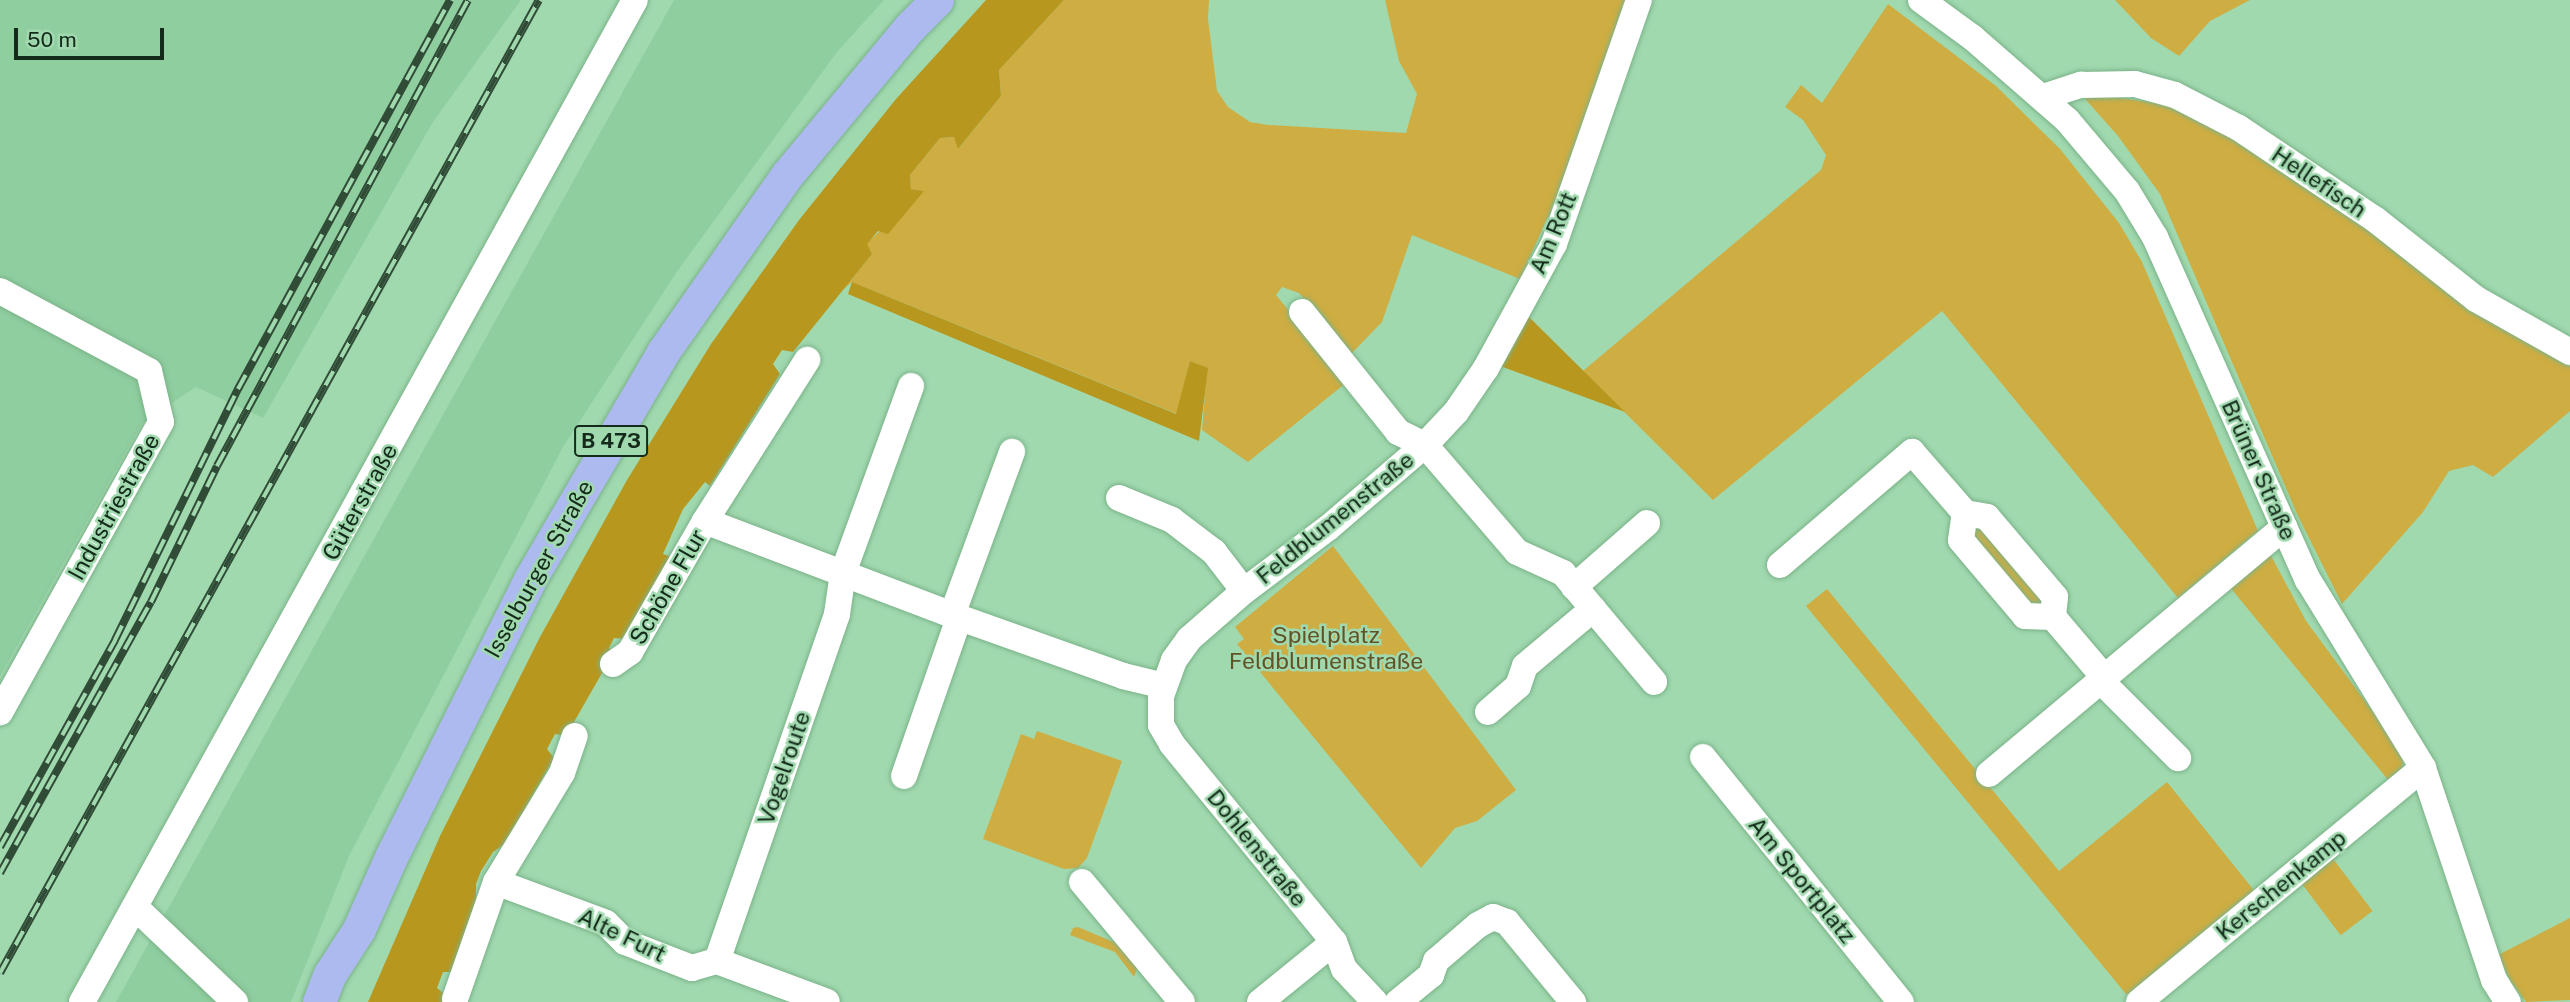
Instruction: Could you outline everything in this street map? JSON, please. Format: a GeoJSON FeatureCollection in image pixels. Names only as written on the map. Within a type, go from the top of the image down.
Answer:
{"type":"FeatureCollection","features":[{"type":"Feature","properties":{"kind":"main road","name":"Isselburger Straße"},"geometry":{"type":"LineString","coordinates":[[319,1002],[330,974],[359,929],[392,855],[530,579],[663,352],[787,175],[910,27],[937,0]]}},
{"type":"Feature","properties":{"kind":"main road","name":"Isselburger Straße"},"geometry":{"type":"LineString","coordinates":[[340,1002],[359,929]]}},
{"type":"Feature","properties":{"kind":"street","name":"Güterstraße"},"geometry":{"type":"LineString","coordinates":[[82,1002],[635,0]]}},
{"type":"Feature","properties":{"kind":"street","name":"Am Rott"},"geometry":{"type":"LineString","coordinates":[[1425,444],[1456,412],[1486,368],[1554,243],[1639,0]]}},
{"type":"Feature","properties":{"kind":"street","name":"Brüner Straße"},"geometry":{"type":"LineString","coordinates":[[1921,0],[2043,97],[2127,191],[2155,237],[2308,580],[2423,768],[2494,980],[2508,1002]]}},
{"type":"Feature","properties":{"kind":"street","name":"Hellefisch"},"geometry":{"type":"LineString","coordinates":[[2043,97],[2081,85],[2135,84],[2175,95],[2239,128],[2376,220],[2476,299],[2570,352]]}},
{"type":"Feature","properties":{"kind":"street","name":"Industriestraße"},"geometry":{"type":"LineString","coordinates":[[0,291],[149,371],[161,422],[0,712]]}},
{"type":"Feature","properties":{"kind":"street"},"geometry":{"type":"LineString","coordinates":[[1302,312],[1398,432],[1425,444],[1517,552],[1563,573],[1654,682]]}},
{"type":"Feature","properties":{"kind":"street"},"geometry":{"type":"LineString","coordinates":[[705,521],[807,360]]}},
{"type":"Feature","properties":{"kind":"street"},"geometry":{"type":"LineString","coordinates":[[843,573],[911,386]]}},
{"type":"Feature","properties":{"kind":"street","name":"Feldblumenstraße"},"geometry":{"type":"LineString","coordinates":[[1164,686],[1174,660],[1189,639],[1244,591],[1318,536],[1425,444]]}},
{"type":"Feature","properties":{"kind":"street"},"geometry":{"type":"LineString","coordinates":[[904,776],[1012,452]]}},
{"type":"Feature","properties":{"kind":"street"},"geometry":{"type":"LineString","coordinates":[[1780,565],[1913,452],[1965,513],[1987,517],[2055,597],[2053,617],[2101,678],[2178,758]]}},
{"type":"Feature","properties":{"kind":"street","name":"Feldblumenstraße"},"geometry":{"type":"LineString","coordinates":[[1119,498],[1172,520],[1214,552],[1244,591]]}},
{"type":"Feature","properties":{"kind":"street"},"geometry":{"type":"LineString","coordinates":[[1965,513],[1961,540],[2008,597],[2025,616],[2053,617]]}},
{"type":"Feature","properties":{"kind":"street","name":"Schöne Flur"},"geometry":{"type":"LineString","coordinates":[[613,664],[630,652],[705,521],[956,617],[1123,676],[1164,686]]}},
{"type":"Feature","properties":{"kind":"street"},"geometry":{"type":"LineString","coordinates":[[1574,587],[1647,523]]}},
{"type":"Feature","properties":{"kind":"street"},"geometry":{"type":"LineString","coordinates":[[1989,774],[2284,527]]}},
{"type":"Feature","properties":{"kind":"street","name":"Vogelroute"},"geometry":{"type":"LineString","coordinates":[[717,961],[837,614],[843,573]]}},
{"type":"Feature","properties":{"kind":"street"},"geometry":{"type":"LineString","coordinates":[[1488,712],[1518,686],[1525,666],[1593,609]]}},
{"type":"Feature","properties":{"kind":"street","name":"Dohlenstraße"},"geometry":{"type":"LineString","coordinates":[[1164,686],[1161,696],[1161,725],[1172,744],[1334,942],[1344,969],[1375,1002]]}},
{"type":"Feature","properties":{"kind":"street"},"geometry":{"type":"LineString","coordinates":[[455,999],[496,882],[562,773],[575,736]]}},
{"type":"Feature","properties":{"kind":"street","name":"Am Sportplatz"},"geometry":{"type":"LineString","coordinates":[[1703,757],[1901,1002]]}},
{"type":"Feature","properties":{"kind":"street","name":"Kerschenkamp"},"geometry":{"type":"LineString","coordinates":[[2139,1002],[2423,768]]}},
{"type":"Feature","properties":{"kind":"street","name":"Alte Furt"},"geometry":{"type":"LineString","coordinates":[[496,882],[606,923],[625,942],[692,968],[717,961],[786,995],[827,1002]]}},
{"type":"Feature","properties":{"kind":"street"},"geometry":{"type":"LineString","coordinates":[[1082,882],[1182,1002]]}},
{"type":"Feature","properties":{"kind":"street"},"geometry":{"type":"LineString","coordinates":[[135,907],[235,1002]]}},
{"type":"Feature","properties":{"kind":"street"},"geometry":{"type":"LineString","coordinates":[[1398,1002],[1431,975],[1436,961],[1478,925],[1493,917],[1507,922],[1573,1002]]}},
{"type":"Feature","properties":{"kind":"street"},"geometry":{"type":"LineString","coordinates":[[1259,1002],[1334,942]]}},
{"type":"Feature","properties":{"kind":"shaded area"},"geometry":{"type":"Polygon","coordinates":[[[0,0],[521,0],[433,122],[263,418],[196,387],[142,423],[0,676],[0,0]]]}},
{"type":"Feature","properties":{"kind":"shaded area"},"geometry":{"type":"Polygon","coordinates":[[[674,0],[884,0],[837,52],[676,273],[563,447],[349,856],[291,1002],[116,1002],[674,0]]]}},
{"type":"Feature","properties":{"kind":"shaded area"},"geometry":{"type":"Polygon","coordinates":[[[986,0],[1064,0],[999,70],[1001,96],[958,149],[954,137],[940,138],[910,175],[911,189],[924,191],[888,234],[878,231],[867,244],[872,254],[793,352],[782,350],[773,364],[780,374],[710,486],[705,482],[683,509],[663,554],[669,556],[671,563],[626,639],[614,638],[609,648],[614,652],[566,736],[555,734],[547,749],[554,758],[505,844],[493,852],[481,871],[476,884],[476,910],[454,972],[443,972],[437,988],[446,995],[443,1002],[368,1002],[440,836],[540,637],[627,480],[711,344],[799,220],[896,99],[986,0]]]}},
{"type":"Feature","properties":{"kind":"shaded area"},"geometry":{"type":"Polygon","coordinates":[[[852,282],[1176,414],[1190,361],[1208,368],[1199,441],[848,294],[852,282]]]}},
{"type":"Feature","properties":{"kind":"shaded area"},"geometry":{"type":"Polygon","coordinates":[[[1528,316],[1625,412],[1500,366],[1528,316]]]}},
{"type":"Feature","properties":{"kind":"green space"},"geometry":{"type":"Polygon","coordinates":[[[1064,0],[1209,0],[1208,19],[1217,91],[1228,107],[1250,122],[1406,133],[1417,94],[1399,61],[1385,0],[1627,0],[1576,155],[1520,279],[1412,235],[1382,322],[1351,354],[1299,293],[1282,287],[1276,295],[1347,382],[1248,462],[1202,430],[1207,368],[1190,361],[1177,414],[852,282],[843,290],[872,254],[866,244],[923,191],[911,189],[910,175],[940,138],[955,137],[959,148],[1001,96],[999,70],[1064,0]]]}},
{"type":"Feature","properties":{"kind":"green space"},"geometry":{"type":"Polygon","coordinates":[[[2115,0],[2250,0],[2210,21],[2179,56],[2151,38],[2115,0]]]}},
{"type":"Feature","properties":{"kind":"green space"},"geometry":{"type":"Polygon","coordinates":[[[1888,4],[1996,86],[2060,149],[2119,223],[2142,262],[2258,531],[2178,598],[1942,311],[1713,500],[1583,371],[1821,170],[1826,155],[1803,120],[1785,107],[1801,85],[1822,103],[1888,4]]]}},
{"type":"Feature","properties":{"kind":"green space"},"geometry":{"type":"Polygon","coordinates":[[[2079,92],[2177,106],[2221,129],[2570,364],[2570,411],[2493,477],[2473,465],[2449,471],[2423,512],[2342,604],[2298,516],[2160,194],[2118,136],[2079,92]]]}},
{"type":"Feature","properties":{"kind":"green space"},"geometry":{"type":"Polygon","coordinates":[[[1977,525],[2045,600],[2033,610],[1966,535],[1977,525]]]}},
{"type":"Feature","properties":{"kind":"green space","name":"Spielplatz Feldblumenstraße"},"geometry":{"type":"Polygon","coordinates":[[[1333,546],[1516,790],[1477,821],[1455,828],[1421,868],[1237,644],[1244,639],[1235,627],[1333,546]]]}},
{"type":"Feature","properties":{"kind":"green space"},"geometry":{"type":"Polygon","coordinates":[[[2269,552],[2306,621],[2374,713],[2403,760],[2402,768],[2389,781],[2229,586],[2269,552]]]}},
{"type":"Feature","properties":{"kind":"green space"},"geometry":{"type":"Polygon","coordinates":[[[1827,589],[2059,871],[2167,782],[2256,893],[2133,995],[2126,994],[1806,606],[1827,589]]]}},
{"type":"Feature","properties":{"kind":"green space"},"geometry":{"type":"Polygon","coordinates":[[[1037,731],[1122,761],[1087,858],[1078,868],[1064,869],[983,839],[1021,734],[1034,739],[1037,731]]]}},
{"type":"Feature","properties":{"kind":"green space"},"geometry":{"type":"Polygon","coordinates":[[[2331,856],[2373,911],[2341,935],[2299,880],[2331,856]]]}},
{"type":"Feature","properties":{"kind":"green space"},"geometry":{"type":"Polygon","coordinates":[[[2570,918],[2570,1000],[2526,1002],[2511,982],[2498,955],[2570,918]]]}},
{"type":"Feature","properties":{"kind":"green space"},"geometry":{"type":"Polygon","coordinates":[[[1078,927],[1123,946],[1138,966],[1134,977],[1115,952],[1070,935],[1073,928],[1078,927]]]}},
{"type":"Feature","properties":{"kind":"railway"},"geometry":{"type":"LineString","coordinates":[[0,847],[115,640],[238,389],[450,0]]}},
{"type":"Feature","properties":{"kind":"railway"},"geometry":{"type":"LineString","coordinates":[[0,873],[151,602],[217,466],[468,0]]}},
{"type":"Feature","properties":{"kind":"railway"},"geometry":{"type":"LineString","coordinates":[[0,973],[539,0]]}}]}
